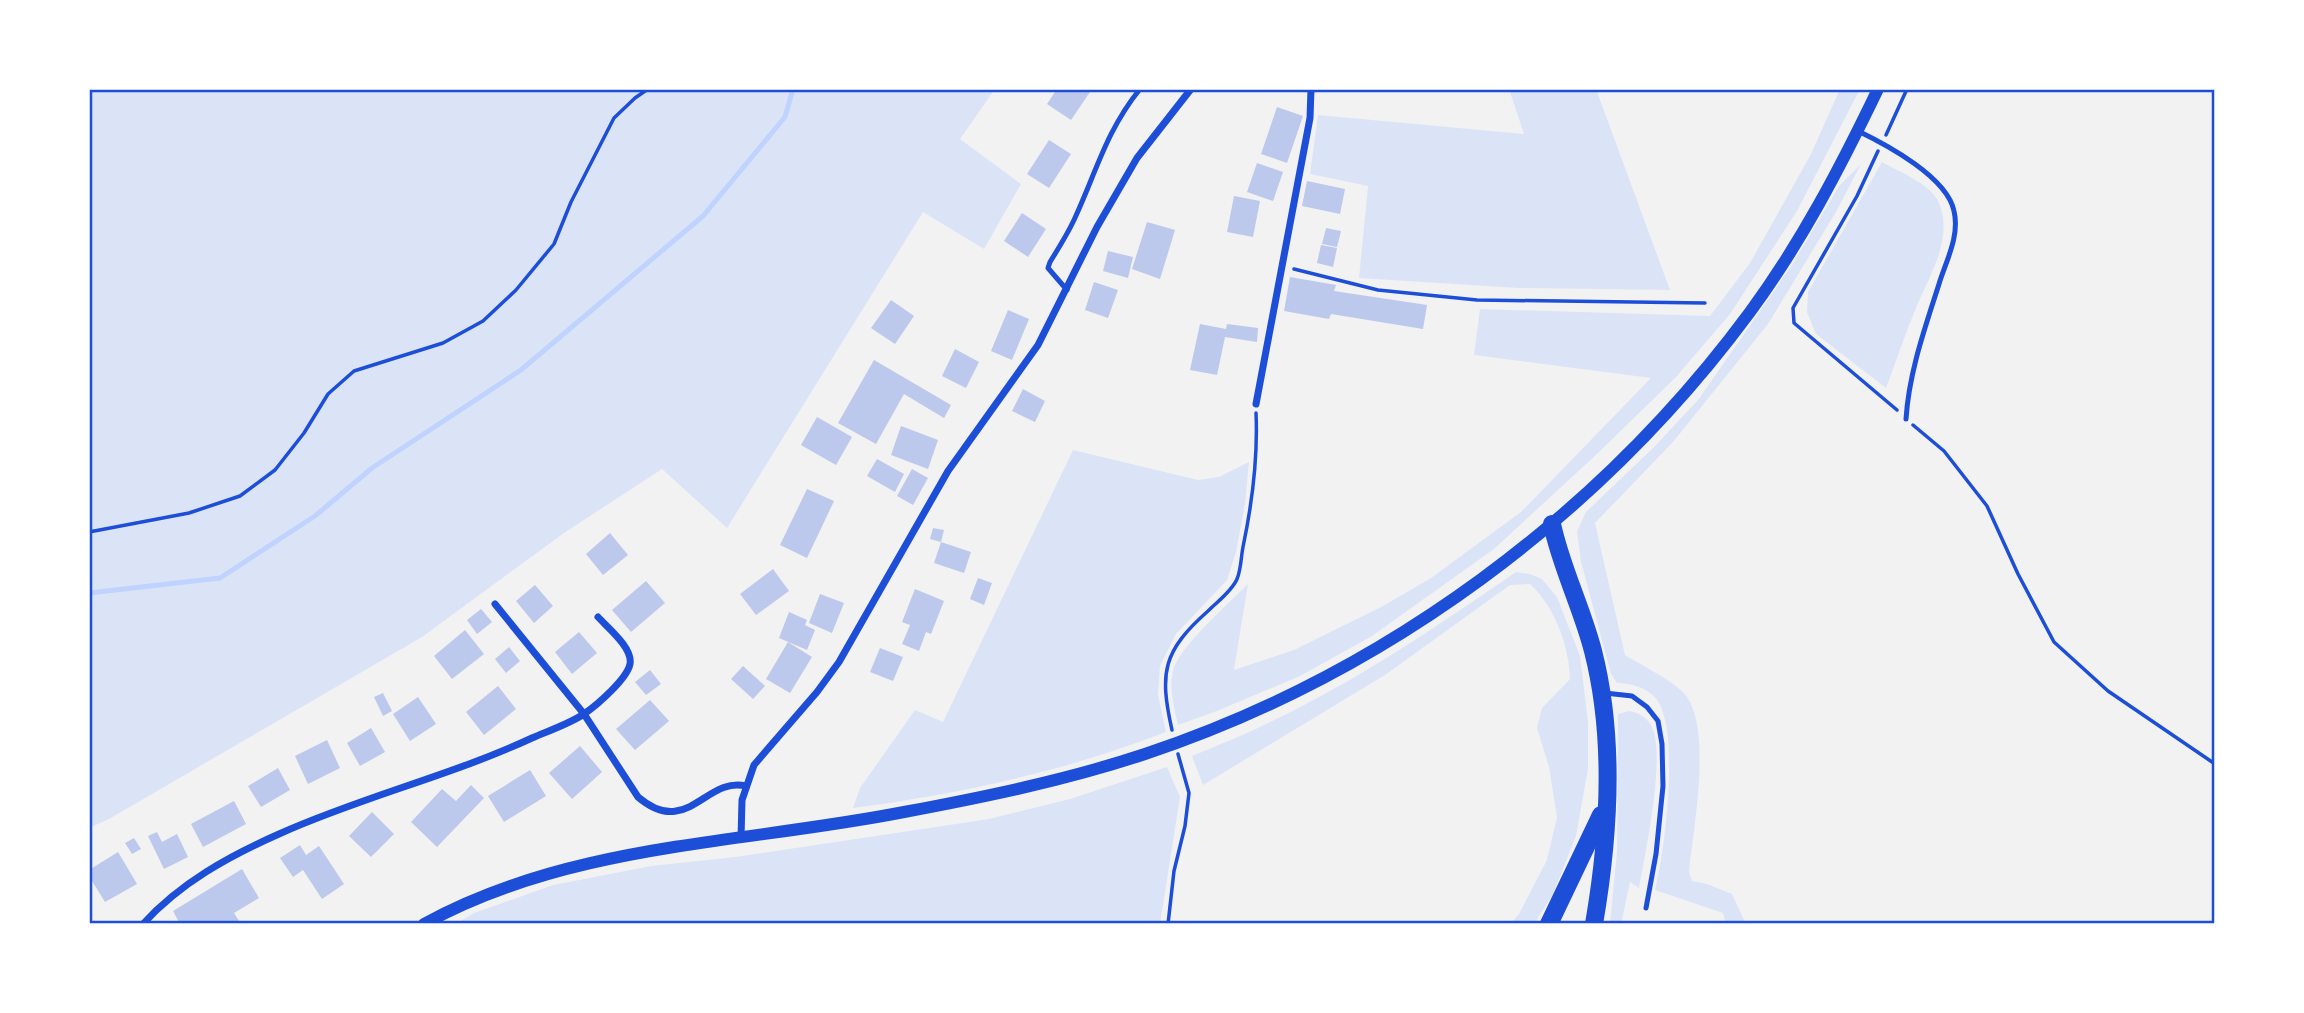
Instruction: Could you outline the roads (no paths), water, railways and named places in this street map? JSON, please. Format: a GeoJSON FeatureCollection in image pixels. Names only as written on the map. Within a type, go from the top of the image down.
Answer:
{"type":"FeatureCollection","features":[{"type":"Feature","properties":{"kind":"highway"},"geometry":{"type":"LineString","coordinates":[[1552,524],[1558,552],[1581,611],[1602,693],[1607,802],[1594,924]]}},
{"type":"Feature","properties":{"kind":"highway"},"geometry":{"type":"LineString","coordinates":[[1549,924],[1607,802]]}},
{"type":"Feature","properties":{"kind":"street"},"geometry":{"type":"LineString","coordinates":[[741,838],[742,800],[754,765],[817,692],[839,662],[948,471],[1038,345],[1097,226],[1137,158],[1192,89]]}},
{"type":"Feature","properties":{"kind":"street"},"geometry":{"type":"LineString","coordinates":[[1256,404],[1310,118],[1311,89]]}},
{"type":"Feature","properties":{"kind":"street"},"geometry":{"type":"LineString","coordinates":[[424,924],[485,893],[592,861],[951,803],[1061,778],[1144,754],[1217,727],[1337,671],[1414,627],[1552,524],[1648,434],[1703,374],[1753,309],[1796,243],[1828,189],[1878,89]]}},
{"type":"Feature","properties":{"kind":"street"},"geometry":{"type":"LineString","coordinates":[[495,604],[584,714],[638,797],[646,804],[673,812],[684,810],[705,797],[737,784],[746,786]]}},
{"type":"Feature","properties":{"kind":"street"},"geometry":{"type":"LineString","coordinates":[[143,924],[154,912],[213,866],[280,833],[494,755],[584,714],[625,676],[630,662],[630,656],[623,646],[598,617]]}},
{"type":"Feature","properties":{"kind":"lane"},"geometry":{"type":"LineString","coordinates":[[1067,290],[1048,268],[1050,262],[1074,220],[1104,147],[1130,101],[1140,89]]}},
{"type":"Feature","properties":{"kind":"lane"},"geometry":{"type":"LineString","coordinates":[[1858,131],[1882,143],[1926,173],[1944,191],[1954,211],[1953,243],[1921,344],[1908,394],[1906,419]]}},
{"type":"Feature","properties":{"kind":"lane"},"geometry":{"type":"LineString","coordinates":[[1602,693],[1615,692],[1632,696],[1647,707],[1658,721],[1662,744],[1663,786],[1656,854],[1646,908]]}},
{"type":"Feature","properties":{"kind":"waterway"},"geometry":{"type":"LineString","coordinates":[[89,593],[220,578],[315,516],[372,468],[521,370],[703,216],[785,117],[793,89]]}}]}
